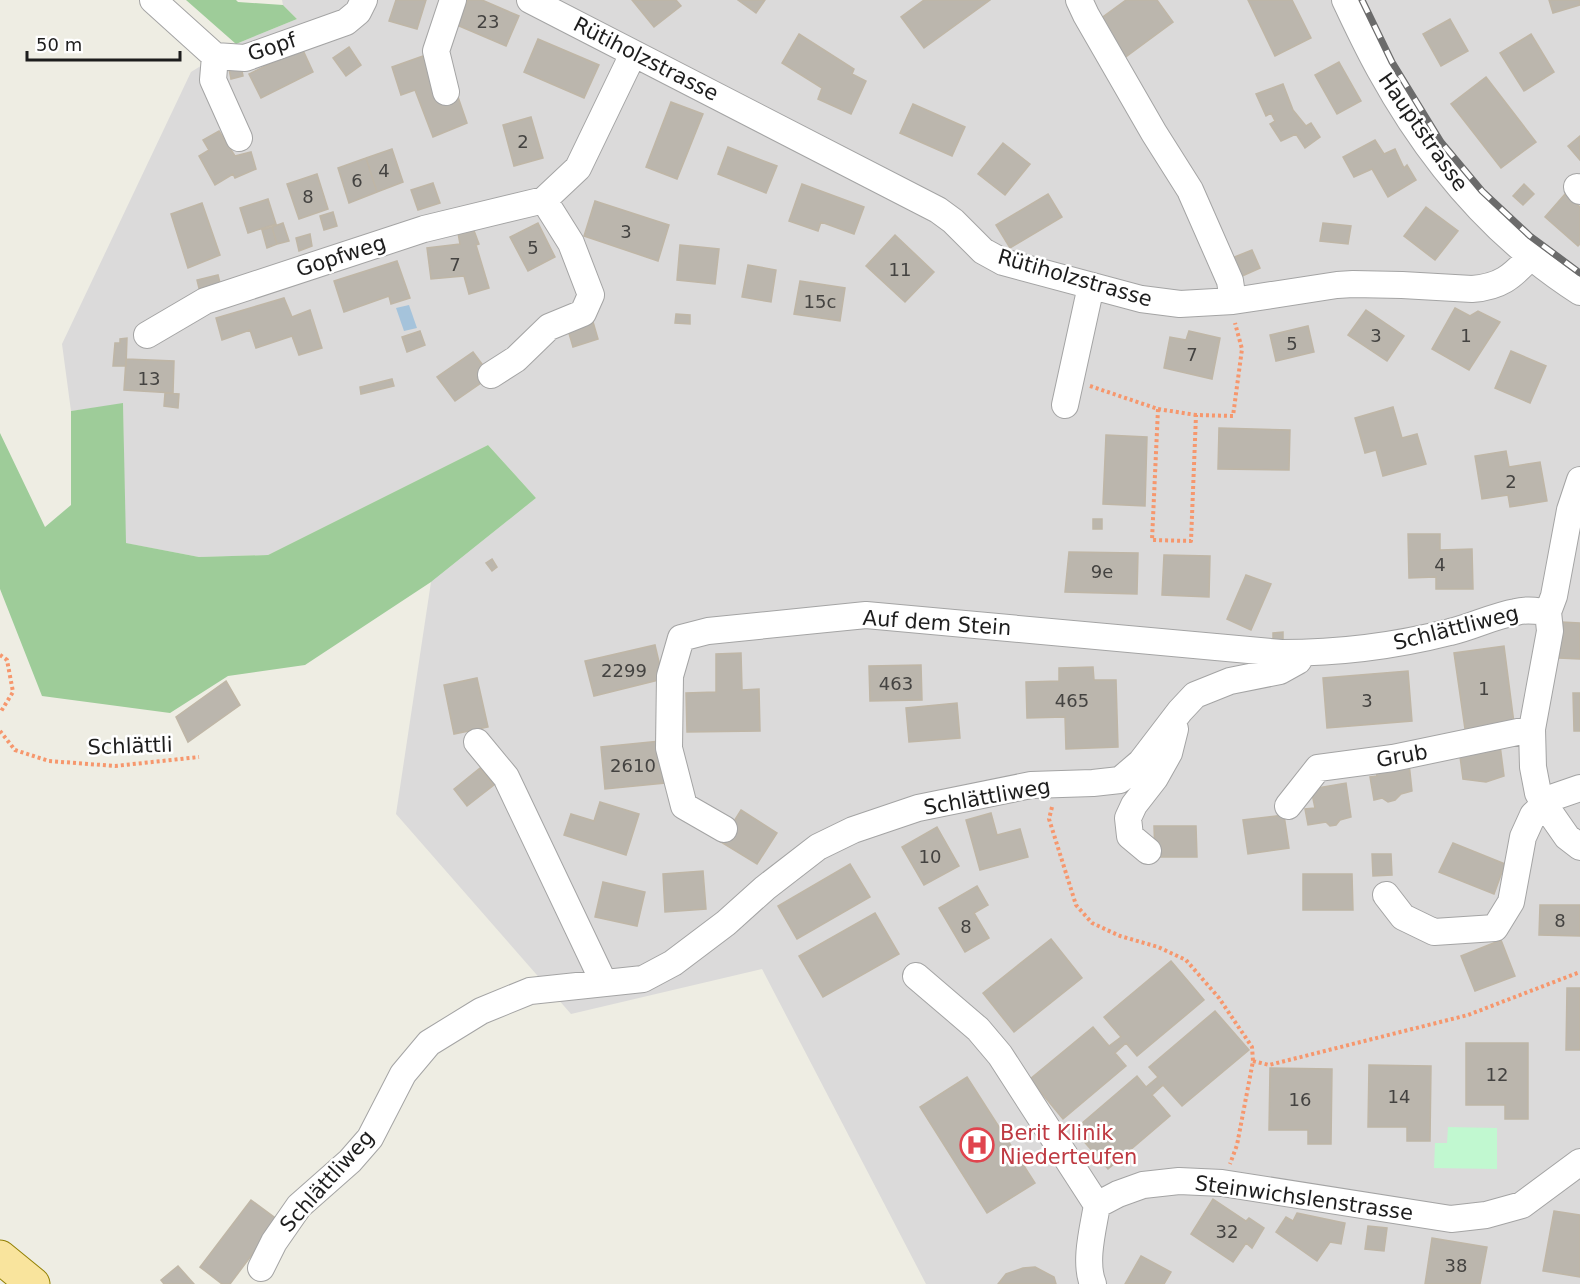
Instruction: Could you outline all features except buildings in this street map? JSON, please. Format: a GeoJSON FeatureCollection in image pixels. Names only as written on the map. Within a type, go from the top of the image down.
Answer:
{"type":"FeatureCollection","features":[{"type":"Feature","properties":{"kind":"main road"},"geometry":{"type":"LineString","coordinates":[[0,1257],[33,1284]]}},
{"type":"Feature","properties":{"kind":"street"},"geometry":{"type":"LineString","coordinates":[[153,0],[216,56],[213,80],[239,138]]}},
{"type":"Feature","properties":{"kind":"street","name":"Gopf"},"geometry":{"type":"LineString","coordinates":[[216,56],[245,58],[317,33],[346,22],[357,12],[364,0]]}},
{"type":"Feature","properties":{"kind":"street"},"geometry":{"type":"LineString","coordinates":[[446,92],[436,51],[453,0]]}},
{"type":"Feature","properties":{"kind":"street","name":"Rütiholzstrasse"},"geometry":{"type":"LineString","coordinates":[[530,0],[938,210],[953,221],[983,251],[1003,262],[1141,299],[1180,304],[1233,301],[1353,284],[1482,288],[1498,284],[1511,277],[1530,257]]}},
{"type":"Feature","properties":{"kind":"street"},"geometry":{"type":"LineString","coordinates":[[1079,0],[1154,133],[1190,190],[1230,281],[1233,301]]}},
{"type":"Feature","properties":{"kind":"street","name":"Hauptstrasse"},"geometry":{"type":"LineString","coordinates":[[1345,0],[1380,71],[1431,150],[1461,190],[1530,257],[1580,292]]}},
{"type":"Feature","properties":{"kind":"street","name":"Gopfweg"},"geometry":{"type":"LineString","coordinates":[[147,335],[205,301],[424,229],[544,200],[578,168],[633,54]]}},
{"type":"Feature","properties":{"kind":"street"},"geometry":{"type":"LineString","coordinates":[[491,375],[516,358],[549,327],[583,314],[591,295],[572,243],[544,200]]}},
{"type":"Feature","properties":{"kind":"street"},"geometry":{"type":"LineString","coordinates":[[1065,405],[1091,285]]}},
{"type":"Feature","properties":{"kind":"street"},"geometry":{"type":"LineString","coordinates":[[1580,480],[1570,510],[1554,596],[1548,612],[1550,631],[1532,729],[1533,767],[1538,793],[1567,837],[1580,847]]}},
{"type":"Feature","properties":{"kind":"street","name":"Schlättliweg"},"geometry":{"type":"LineString","coordinates":[[261,1268],[274,1242],[299,1206],[350,1161],[370,1138],[403,1074],[429,1043],[481,1011],[530,991],[643,979],[673,963],[726,923],[765,888],[818,847],[853,830],[918,808],[1031,785],[1120,780],[1142,762],[1180,711],[1195,696],[1230,681],[1280,671],[1298,661],[1303,653],[1391,645],[1451,632],[1515,612],[1528,610],[1548,612]]}},
{"type":"Feature","properties":{"kind":"street","name":"Auf dem Stein"},"geometry":{"type":"LineString","coordinates":[[724,829],[684,806],[669,748],[670,676],[681,638],[708,631],[866,615],[1281,653],[1303,653]]}},
{"type":"Feature","properties":{"kind":"street"},"geometry":{"type":"LineString","coordinates":[[1148,851],[1130,836],[1128,818],[1134,805],[1155,778],[1169,753],[1180,711]]}},
{"type":"Feature","properties":{"kind":"street","name":"Grub"},"geometry":{"type":"LineString","coordinates":[[1288,806],[1318,768],[1393,758],[1532,729]]}},
{"type":"Feature","properties":{"kind":"street"},"geometry":{"type":"LineString","coordinates":[[477,742],[506,777],[604,983]]}},
{"type":"Feature","properties":{"kind":"street"},"geometry":{"type":"LineString","coordinates":[[1386,895],[1403,917],[1434,932],[1495,928],[1510,902],[1523,837],[1533,815],[1551,798],[1580,788]]}},
{"type":"Feature","properties":{"kind":"street"},"geometry":{"type":"LineString","coordinates":[[916,976],[978,1029],[1000,1055],[1097,1205],[1089,1253],[1093,1284]]}},
{"type":"Feature","properties":{"kind":"street","name":"Steinwichslenstrasse"},"geometry":{"type":"LineString","coordinates":[[1097,1205],[1143,1185],[1179,1181],[1222,1184],[1451,1219],[1486,1215],[1522,1205],[1580,1162]]}},
{"type":"Feature","properties":{"kind":"path"},"geometry":{"type":"LineString","coordinates":[[1071,380],[1158,409],[1196,415],[1233,416],[1242,350],[1233,314],[1233,301]]}},
{"type":"Feature","properties":{"kind":"path"},"geometry":{"type":"LineString","coordinates":[[1158,409],[1152,540],[1191,541],[1196,415]]}},
{"type":"Feature","properties":{"kind":"path"},"geometry":{"type":"LineString","coordinates":[[0,655],[7,660],[13,692],[0,713]]}},
{"type":"Feature","properties":{"kind":"path","name":"Schlättli"},"geometry":{"type":"LineString","coordinates":[[0,732],[15,750],[49,761],[115,766],[199,758]]}},
{"type":"Feature","properties":{"kind":"path"},"geometry":{"type":"LineString","coordinates":[[1062,784],[1054,796],[1049,819],[1076,905],[1092,924],[1120,936],[1158,947],[1186,960],[1220,998],[1252,1047],[1253,1061],[1237,1145],[1229,1166]]}},
{"type":"Feature","properties":{"kind":"path"},"geometry":{"type":"LineString","coordinates":[[1253,1061],[1269,1065],[1468,1016],[1580,972]]}},
{"type":"Feature","properties":{"kind":"shaded area"},"geometry":{"type":"Polygon","coordinates":[[[282,0],[1580,0],[1580,1284],[926,1284],[762,969],[571,1014],[396,814],[431,582],[536,498],[488,445],[268,555],[199,557],[125,543],[123,404],[71,411],[62,344],[191,72],[236,44],[297,19],[283,5],[282,0]]]}},
{"type":"Feature","properties":{"kind":"green space"},"geometry":{"type":"Polygon","coordinates":[[[186,0],[236,0],[283,5],[297,19],[236,44],[186,0]]]}},
{"type":"Feature","properties":{"kind":"green space"},"geometry":{"type":"Polygon","coordinates":[[[123,403],[126,543],[199,557],[268,555],[488,445],[536,498],[431,582],[305,665],[228,676],[170,713],[42,696],[0,589],[0,433],[45,527],[71,505],[71,411],[123,403]]]}},
{"type":"Feature","properties":{"kind":"green space"},"geometry":{"type":"Polygon","coordinates":[[[1448,1127],[1497,1128],[1497,1169],[1434,1168],[1435,1143],[1447,1143],[1448,1127]]]}},
{"type":"Feature","properties":{"kind":"water"},"geometry":{"type":"Polygon","coordinates":[[[409,305],[417,328],[404,331],[396,308],[409,305]]]}},
{"type":"Feature","properties":{"kind":"railway"},"geometry":{"type":"LineString","coordinates":[[1362,0],[1392,62],[1441,142],[1482,191],[1530,236],[1580,273]]}},
{"type":"Feature","properties":{"kind":"place","name":"Berit Klinik Niederteufen"},"geometry":{"type":"Point","coordinates":[977,1145]}}]}
